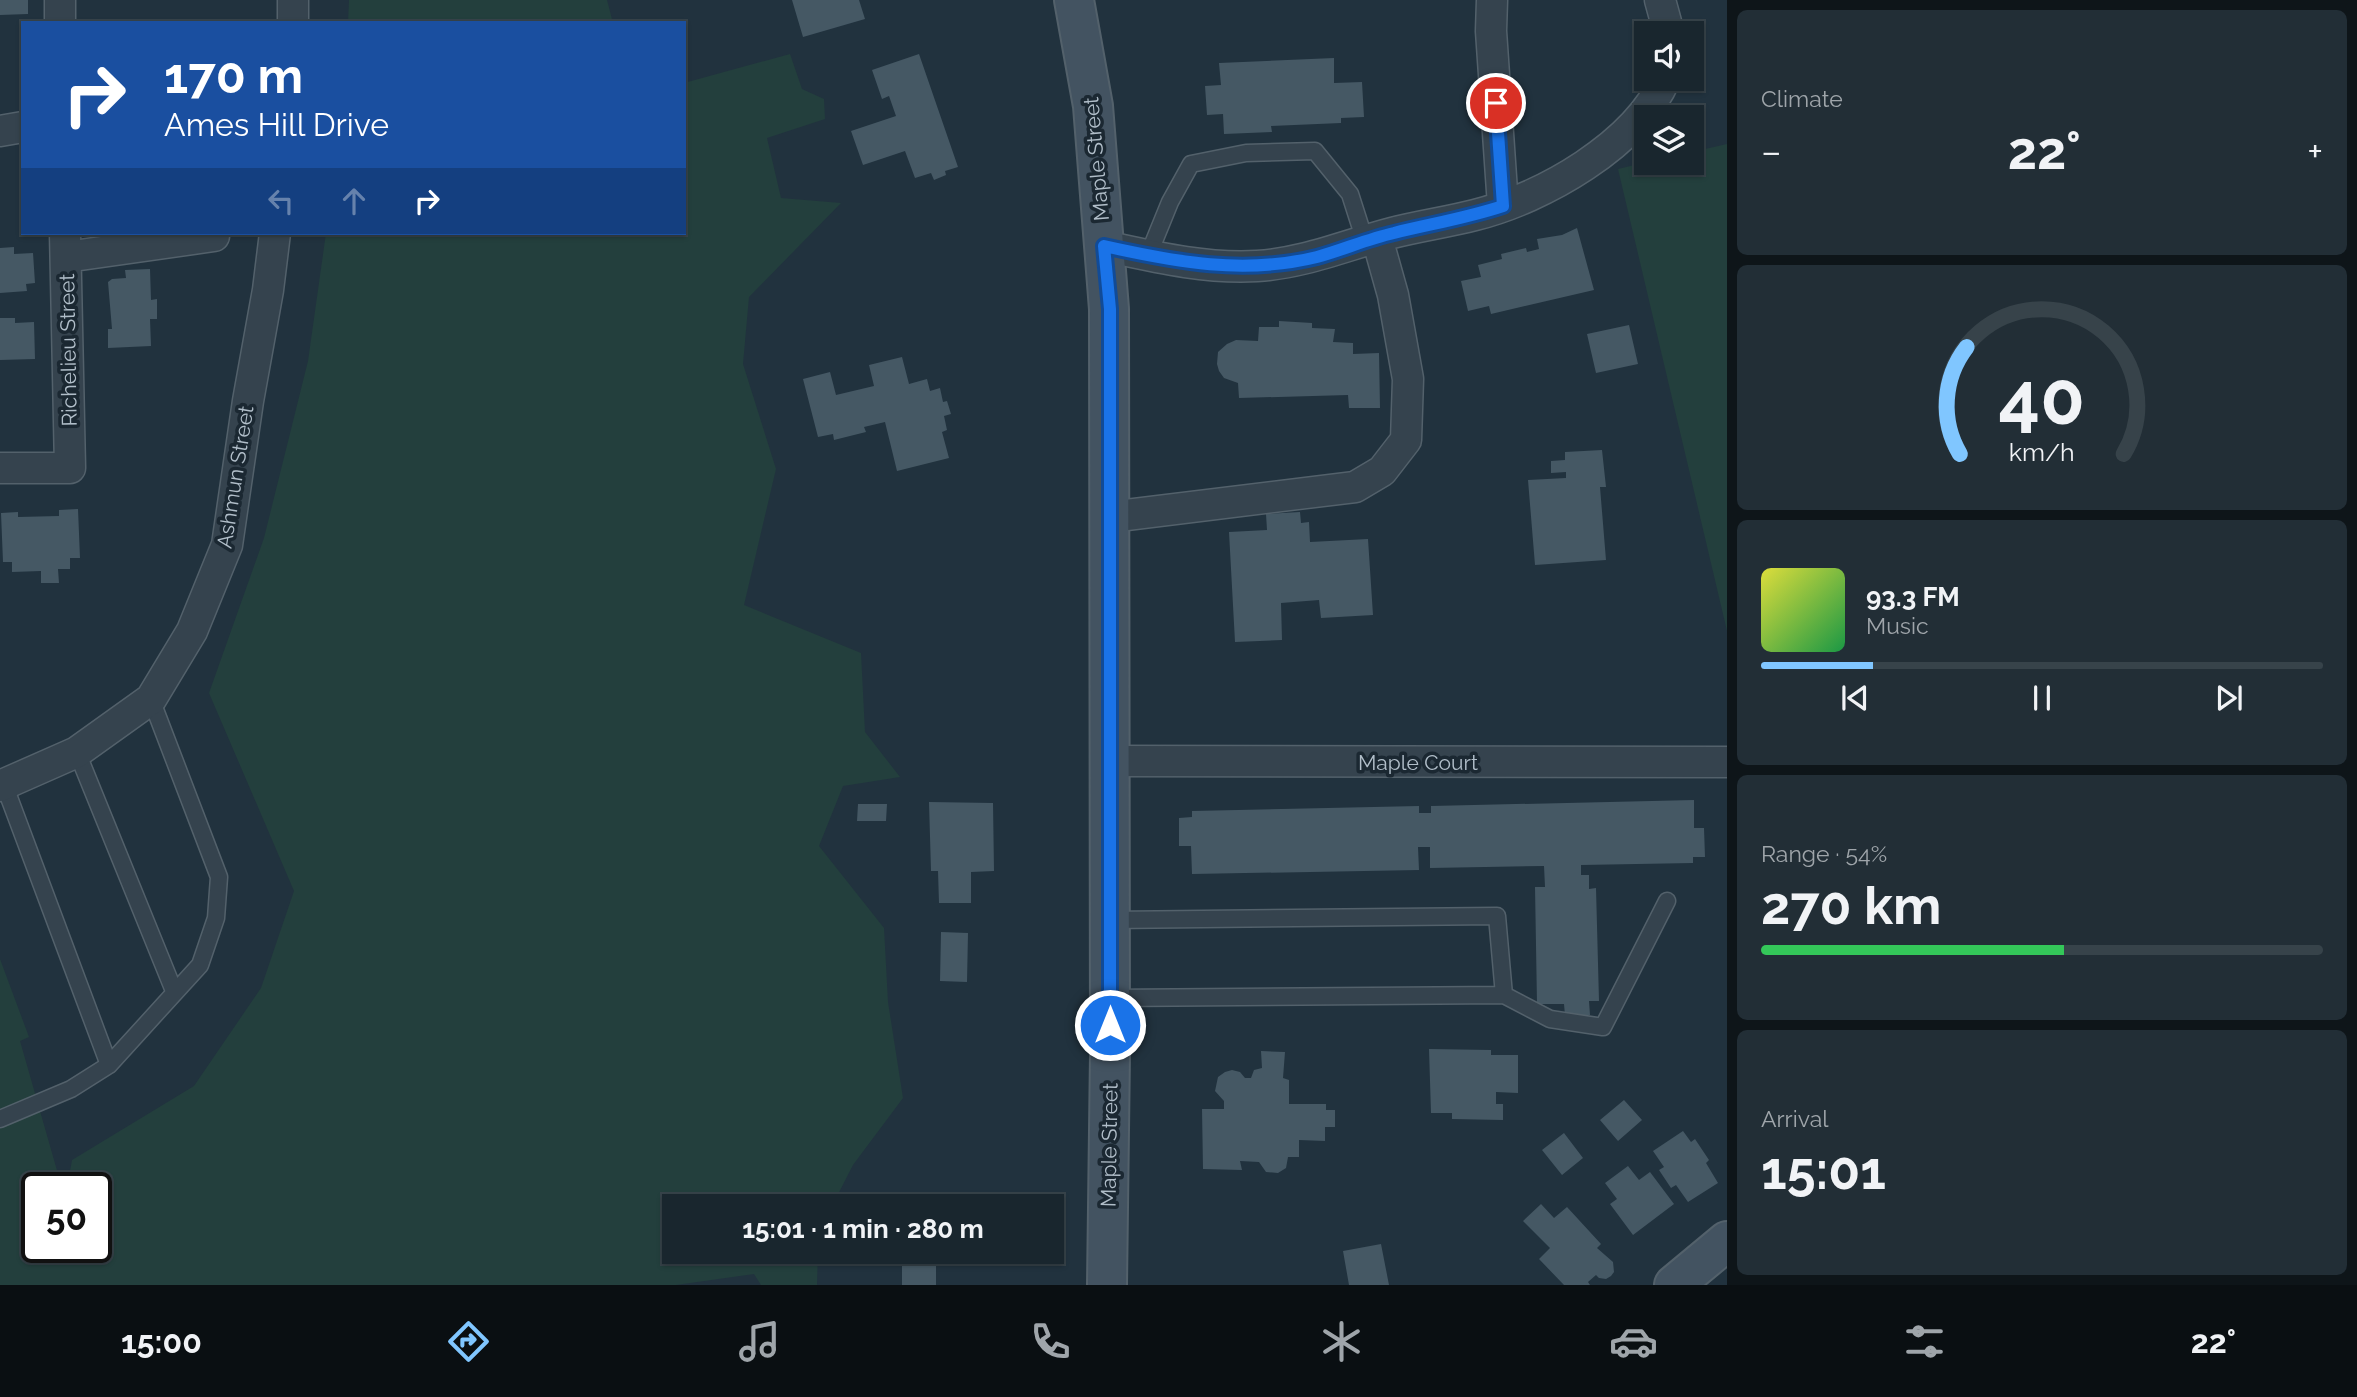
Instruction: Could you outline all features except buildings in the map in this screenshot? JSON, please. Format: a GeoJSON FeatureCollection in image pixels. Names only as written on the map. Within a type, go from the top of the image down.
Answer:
{"type":"FeatureCollection","features":[{"type":"Feature","properties":{"kind":"main road","name":"Maple Street"},"geometry":{"type":"LineString","coordinates":[[1074,0],[1093,106],[1110,309],[1110,998],[1107,1285]]}},
{"type":"Feature","properties":{"kind":"main road"},"geometry":{"type":"LineString","coordinates":[[1674,1285],[1727,1241]]}},
{"type":"Feature","properties":{"kind":"street"},"geometry":{"type":"LineString","coordinates":[[60,0],[60,21]]}},
{"type":"Feature","properties":{"kind":"street"},"geometry":{"type":"LineString","coordinates":[[293,0],[293,21]]}},
{"type":"Feature","properties":{"kind":"street"},"geometry":{"type":"LineString","coordinates":[[1492,0],[1491,31],[1503,206]]}},
{"type":"Feature","properties":{"kind":"street"},"geometry":{"type":"LineString","coordinates":[[1660,0],[1666,21]]}},
{"type":"Feature","properties":{"kind":"street"},"geometry":{"type":"LineString","coordinates":[[1104,246],[1203,265],[1282,264],[1371,239],[1476,215],[1518,201],[1562,178],[1619,139],[1647,110],[1658,91]]}},
{"type":"Feature","properties":{"kind":"street"},"geometry":{"type":"LineString","coordinates":[[0,131],[21,127]]}},
{"type":"Feature","properties":{"kind":"street","name":"Ashmun Street"},"geometry":{"type":"LineString","coordinates":[[2,785],[77,752],[151,699],[192,631],[227,545],[275,235]]}},
{"type":"Feature","properties":{"kind":"street"},"geometry":{"type":"LineString","coordinates":[[66,245],[214,236]]}},
{"type":"Feature","properties":{"kind":"street"},"geometry":{"type":"LineString","coordinates":[[1110,517],[1355,487],[1382,471],[1406,440],[1408,379],[1393,295],[1371,239]]}},
{"type":"Feature","properties":{"kind":"street","name":"Richelieu Street"},"geometry":{"type":"LineString","coordinates":[[0,468],[70,468],[66,245]]}},
{"type":"Feature","properties":{"kind":"street","name":"Maple Court"},"geometry":{"type":"LineString","coordinates":[[1110,761],[1727,762]]}},
{"type":"Feature","properties":{"kind":"lane"},"geometry":{"type":"LineString","coordinates":[[1148,256],[1170,202],[1191,164],[1246,153],[1315,151],[1350,194],[1371,239]]}},
{"type":"Feature","properties":{"kind":"lane"},"geometry":{"type":"LineString","coordinates":[[0,1119],[71,1089],[109,1065],[200,965],[216,918],[219,877],[151,699]]}},
{"type":"Feature","properties":{"kind":"lane"},"geometry":{"type":"LineString","coordinates":[[77,752],[174,991]]}},
{"type":"Feature","properties":{"kind":"lane"},"geometry":{"type":"LineString","coordinates":[[2,785],[109,1065]]}},
{"type":"Feature","properties":{"kind":"lane"},"geometry":{"type":"LineString","coordinates":[[1110,998],[1503,995],[1550,1019],[1603,1027],[1667,901]]}},
{"type":"Feature","properties":{"kind":"lane"},"geometry":{"type":"LineString","coordinates":[[1110,920],[1497,916],[1503,995]]}},
{"type":"Feature","properties":{"kind":"green space"},"geometry":{"type":"Polygon","coordinates":[[[349,0],[607,0],[612,21],[348,21],[349,0]]]}},
{"type":"Feature","properties":{"kind":"green space"},"geometry":{"type":"Polygon","coordinates":[[[790,54],[802,89],[824,99],[825,119],[767,138],[781,198],[841,203],[749,297],[743,364],[776,469],[744,605],[861,653],[865,732],[900,777],[843,786],[819,846],[884,928],[888,1002],[903,1098],[853,1165],[838,1194],[662,1194],[662,1264],[818,1264],[817,1285],[761,1285],[754,1274],[676,1285],[0,1285],[0,959],[29,1037],[20,1041],[57,1172],[21,1172],[21,1263],[112,1263],[112,1172],[70,1172],[72,1160],[194,1086],[261,988],[294,891],[209,693],[264,538],[308,361],[326,235],[686,235],[686,82],[790,54]]]}},
{"type":"Feature","properties":{"kind":"green space"},"geometry":{"type":"Polygon","coordinates":[[[1727,144],[1727,631],[1618,169],[1634,165],[1634,175],[1704,175],[1704,149],[1727,144]]]}},
{"type":"Feature","properties":{"kind":"route"},"geometry":{"type":"LineString","coordinates":[[1110,1025],[1110,309],[1104,246],[1203,265],[1282,264],[1318,256],[1390,233],[1476,215],[1503,206],[1496,103]]}}]}
